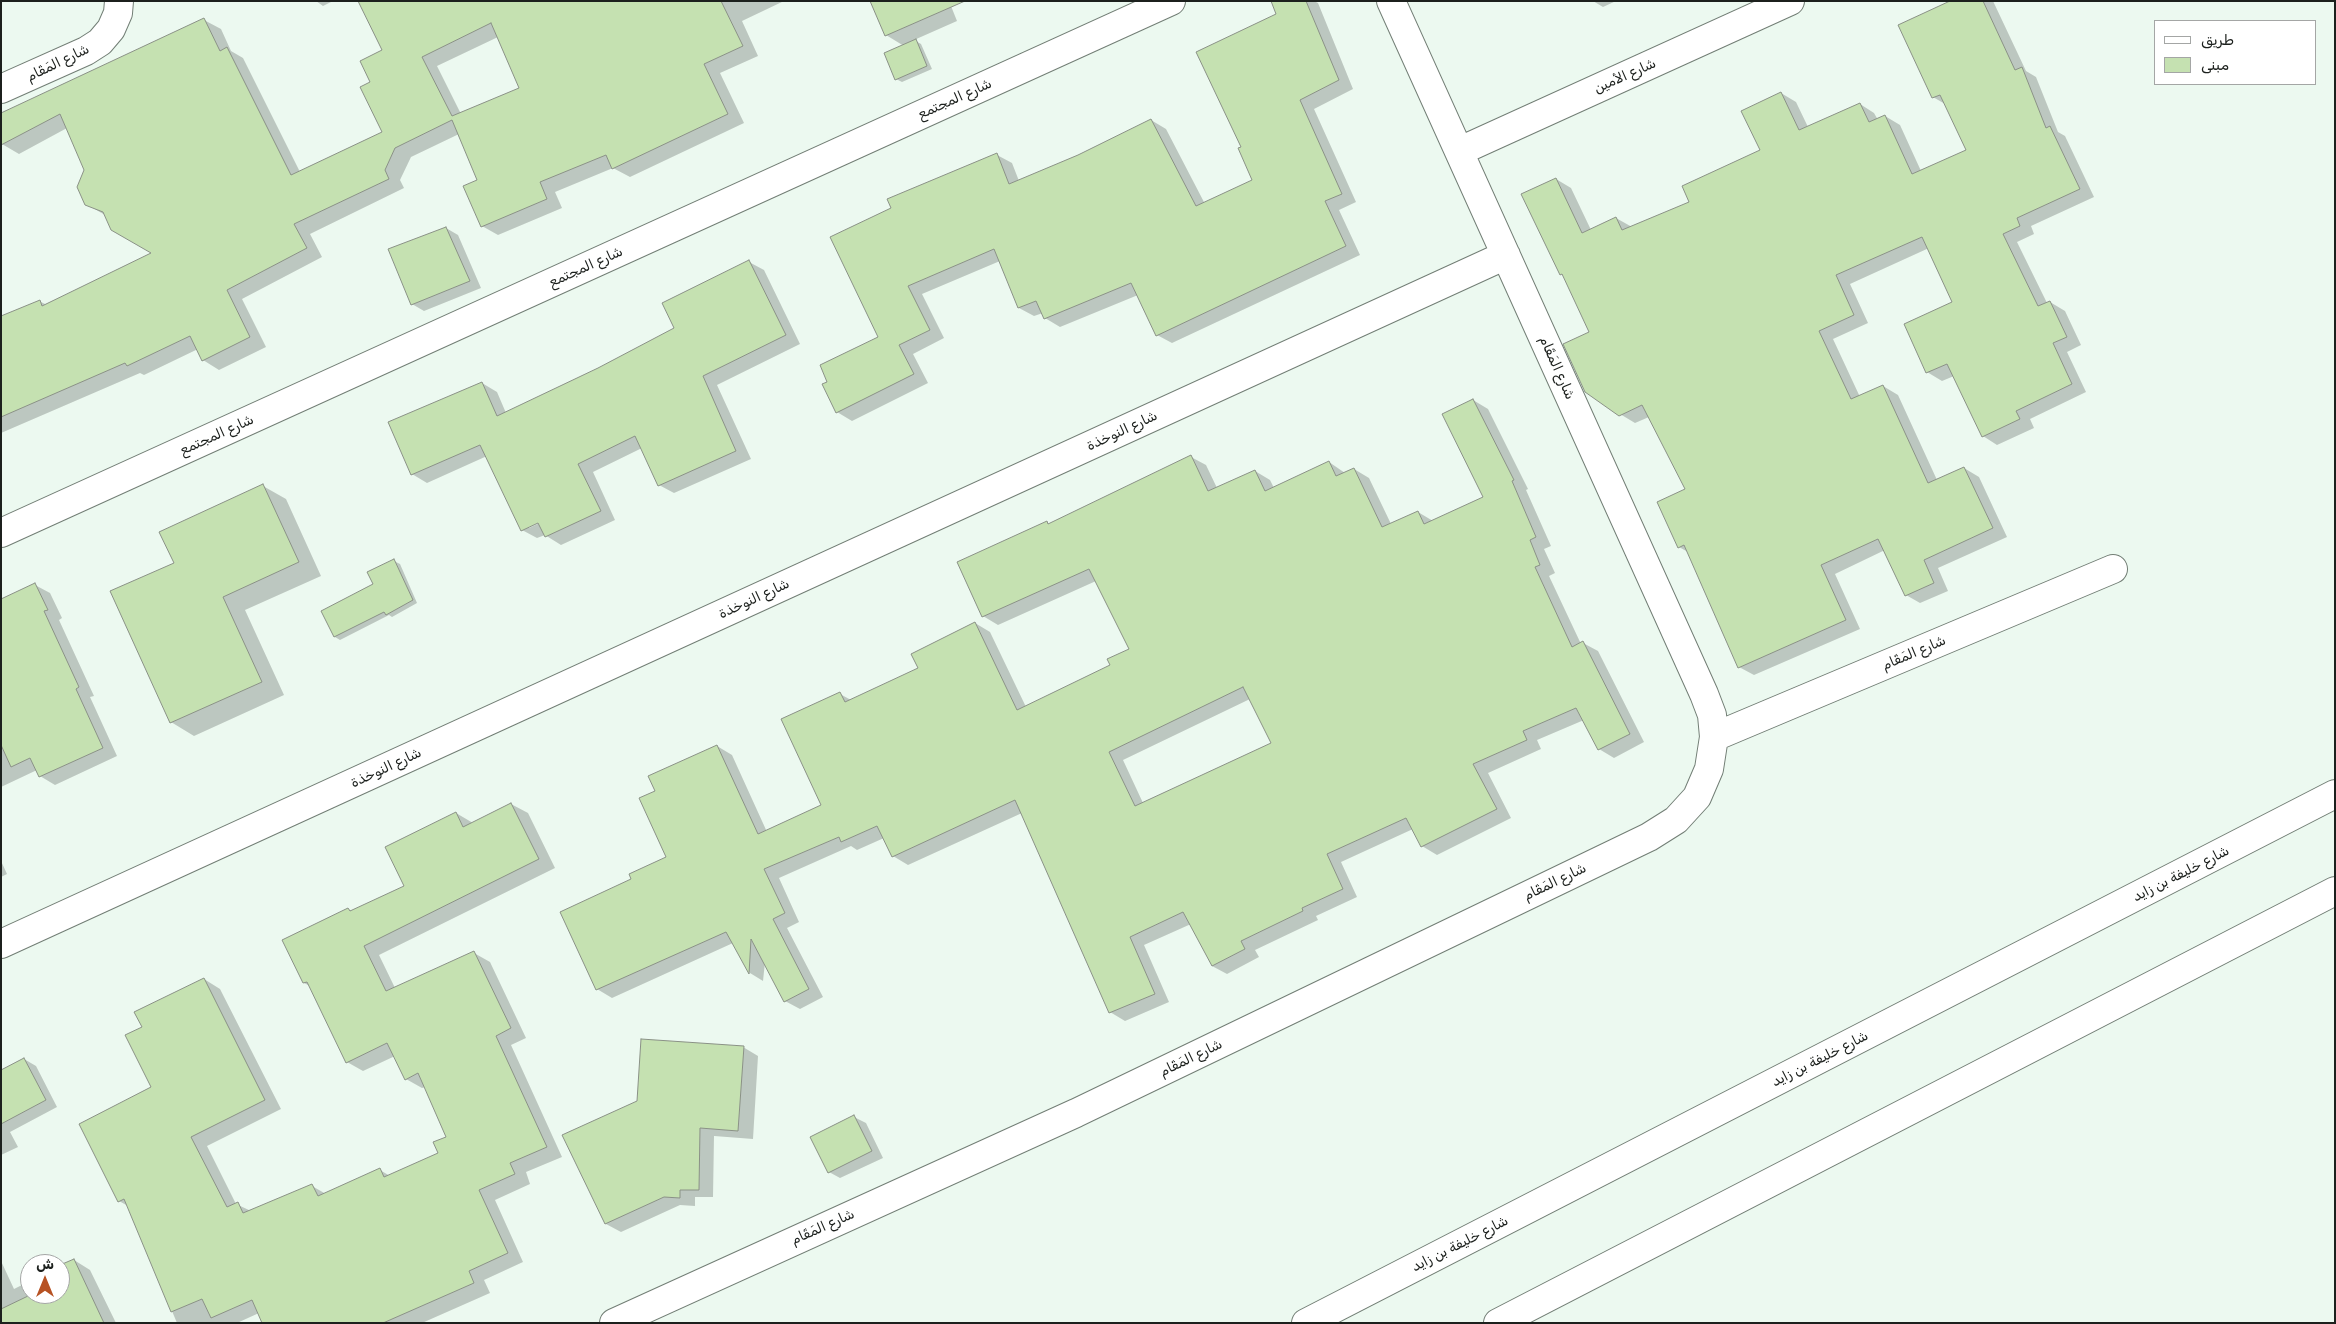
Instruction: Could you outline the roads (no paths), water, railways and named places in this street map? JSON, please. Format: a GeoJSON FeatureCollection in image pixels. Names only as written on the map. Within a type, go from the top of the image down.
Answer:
{"type":"FeatureCollection","features":[{"type":"Feature","properties":{"kind":"main road","name":"شارع المَقَام"},"geometry":{"type":"LineString","coordinates":[[1,90],[86,51],[100,42],[111,29],[118,13],[119,1]]}},
{"type":"Feature","properties":{"kind":"main road","name":"شارع المجتمع"},"geometry":{"type":"LineString","coordinates":[[1,533],[1171,1]]}},
{"type":"Feature","properties":{"kind":"main road","name":"شارع المَقَام"},"geometry":{"type":"LineString","coordinates":[[614,1323],[1076,1113],[1649,837],[1676,820],[1697,797],[1709,768],[1714,737],[1712,715],[1704,694],[1392,1]]}},
{"type":"Feature","properties":{"kind":"main road","name":"شارع الأمين"},"geometry":{"type":"LineString","coordinates":[[1460,151],[1790,1]]}},
{"type":"Feature","properties":{"kind":"main road","name":"شارع النوخذة"},"geometry":{"type":"LineString","coordinates":[[1,944],[1506,255]]}},
{"type":"Feature","properties":{"kind":"main road","name":"شارع المَقَام"},"geometry":{"type":"LineString","coordinates":[[1714,737],[2114,569]]}},
{"type":"Feature","properties":{"kind":"main road","name":"شارع خليفة بن زايد"},"geometry":{"type":"LineString","coordinates":[[1306,1323],[2335,794]]}},
{"type":"Feature","properties":{"kind":"main road"},"geometry":{"type":"LineString","coordinates":[[1498,1323],[2335,891]]}}]}
